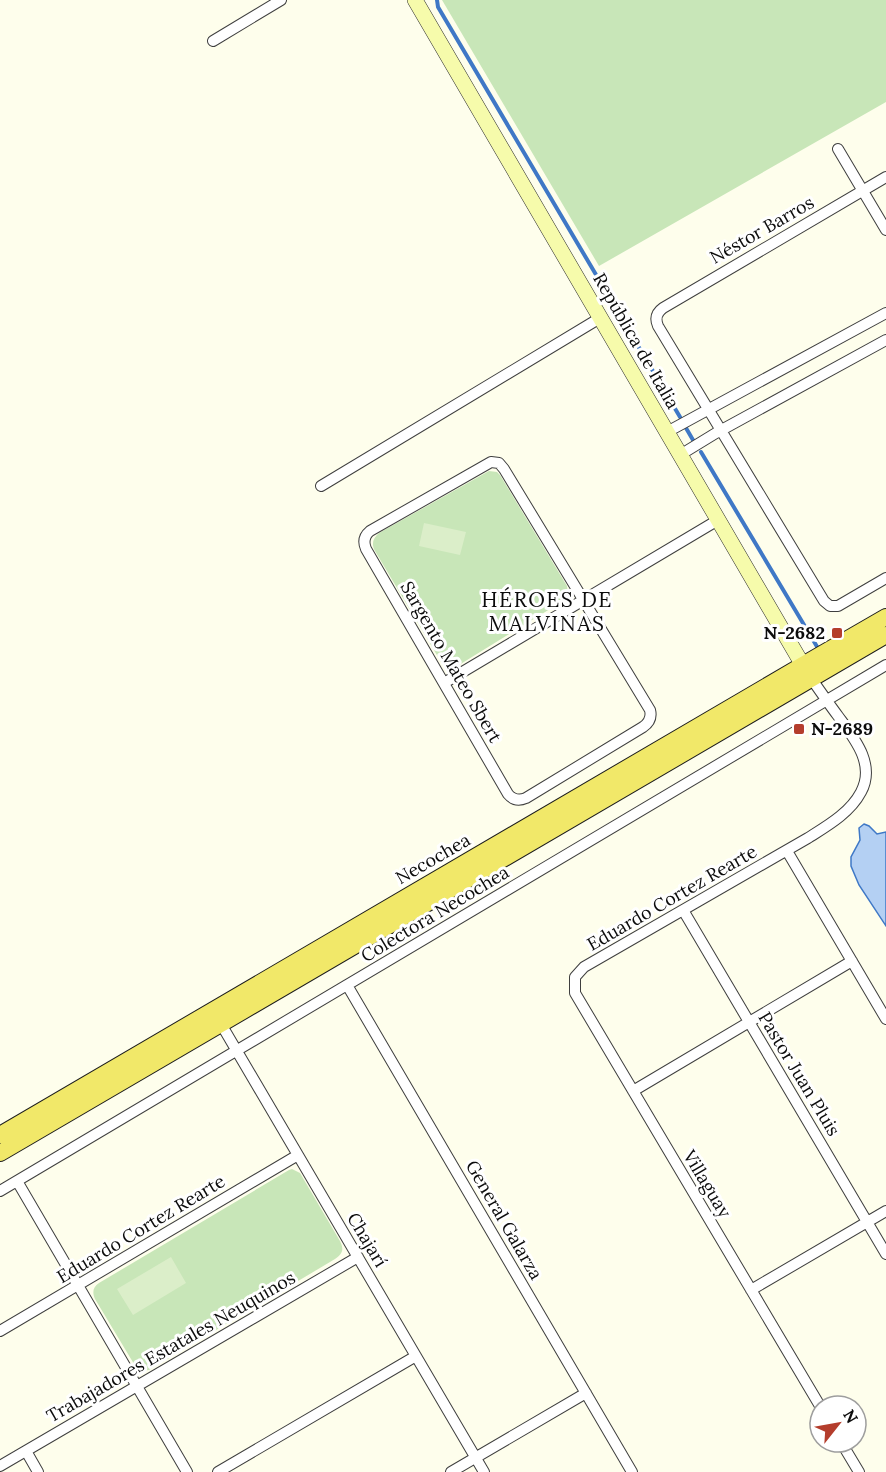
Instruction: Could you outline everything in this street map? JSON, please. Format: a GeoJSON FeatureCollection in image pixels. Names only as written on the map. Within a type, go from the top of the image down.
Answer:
{"type":"FeatureCollection","features":[{"type":"Feature","properties":{"kind":"main road","name":"Necochea"},"geometry":{"type":"LineString","coordinates":[[0,1153],[221,1024],[807,671],[886,617]]}},
{"type":"Feature","properties":{"kind":"main road","name":"Necochea"},"geometry":{"type":"LineString","coordinates":[[0,1135],[807,671],[886,635]]}},
{"type":"Feature","properties":{"kind":"street"},"geometry":{"type":"LineString","coordinates":[[213,41],[281,0]]}},
{"type":"Feature","properties":{"kind":"street","name":"República de Italia"},"geometry":{"type":"LineString","coordinates":[[415,0],[718,520],[807,671],[827,700]]}},
{"type":"Feature","properties":{"kind":"street"},"geometry":{"type":"LineString","coordinates":[[838,149],[886,230]]}},
{"type":"Feature","properties":{"kind":"street","name":"Néstor Barros"},"geometry":{"type":"LineString","coordinates":[[657,314],[663,308],[886,177]]}},
{"type":"Feature","properties":{"kind":"street"},"geometry":{"type":"LineString","coordinates":[[667,432],[886,313]]}},
{"type":"Feature","properties":{"kind":"street","name":"República de Italia"},"geometry":{"type":"LineString","coordinates":[[657,314],[658,326],[824,601],[830,606],[838,606],[886,578]]}},
{"type":"Feature","properties":{"kind":"street"},"geometry":{"type":"LineString","coordinates":[[321,486],[600,318]]}},
{"type":"Feature","properties":{"kind":"street"},"geometry":{"type":"LineString","coordinates":[[680,455],[721,430],[886,340]]}},
{"type":"Feature","properties":{"kind":"street","name":"Sargento Mateo Sbert"},"geometry":{"type":"LineString","coordinates":[[495,462],[504,469],[650,710],[651,718],[646,725],[526,798],[516,800],[508,794],[444,684],[366,549],[365,537],[370,531],[487,463],[495,462]]}},
{"type":"Feature","properties":{"kind":"street"},"geometry":{"type":"LineString","coordinates":[[444,684],[718,520]]}},
{"type":"Feature","properties":{"kind":"street","name":"Colectora Necochea"},"geometry":{"type":"LineString","coordinates":[[0,1191],[886,665]]}},
{"type":"Feature","properties":{"kind":"street","name":"Eduardo Cortez Rearte"},"geometry":{"type":"LineString","coordinates":[[575,977],[584,967],[787,851],[849,808],[864,784],[863,754],[827,700]]}},
{"type":"Feature","properties":{"kind":"street"},"geometry":{"type":"LineString","coordinates":[[787,851],[886,1019]]}},
{"type":"Feature","properties":{"kind":"street","name":"Pastor Juan Pluis"},"geometry":{"type":"LineString","coordinates":[[683,910],[886,1254]]}},
{"type":"Feature","properties":{"kind":"street"},"geometry":{"type":"LineString","coordinates":[[633,1092],[852,961]]}},
{"type":"Feature","properties":{"kind":"street","name":"Villaguay"},"geometry":{"type":"LineString","coordinates":[[575,977],[575,993],[813,1394]]}},
{"type":"Feature","properties":{"kind":"street","name":"General Galarza"},"geometry":{"type":"LineString","coordinates":[[347,985],[632,1472]]}},
{"type":"Feature","properties":{"kind":"street","name":"Chajarí"},"geometry":{"type":"LineString","coordinates":[[221,1024],[484,1472]]}},
{"type":"Feature","properties":{"kind":"street","name":"Eduardo Cortez Rearte"},"geometry":{"type":"LineString","coordinates":[[0,1331],[298,1155]]}},
{"type":"Feature","properties":{"kind":"street"},"geometry":{"type":"LineString","coordinates":[[17,1181],[187,1472]]}},
{"type":"Feature","properties":{"kind":"street"},"geometry":{"type":"LineString","coordinates":[[751,1290],[886,1211]]}},
{"type":"Feature","properties":{"kind":"street","name":"Trabajadores Estatales Neuquinos"},"geometry":{"type":"LineString","coordinates":[[0,1466],[358,1257]]}},
{"type":"Feature","properties":{"kind":"street"},"geometry":{"type":"LineString","coordinates":[[218,1472],[416,1356]]}},
{"type":"Feature","properties":{"kind":"street"},"geometry":{"type":"LineString","coordinates":[[451,1472],[586,1393]]}},
{"type":"Feature","properties":{"kind":"street"},"geometry":{"type":"LineString","coordinates":[[26,1451],[38,1472]]}},
{"type":"Feature","properties":{"kind":"street"},"geometry":{"type":"LineString","coordinates":[[848,1454],[859,1472]]}},
{"type":"Feature","properties":{"kind":"green space"},"geometry":{"type":"Polygon","coordinates":[[[442,0],[886,0],[886,102],[599,266],[442,0]]]}},
{"type":"Feature","properties":{"kind":"green space"},"geometry":{"type":"Polygon","coordinates":[[[489,471],[500,475],[567,586],[568,594],[563,601],[459,665],[449,666],[441,662],[375,551],[373,541],[379,533],[489,471]]]}},
{"type":"Feature","properties":{"kind":"green space"},"geometry":{"type":"Polygon","coordinates":[[[424,523],[466,532],[460,555],[419,546],[424,523]]]}},
{"type":"Feature","properties":{"kind":"green space"},"geometry":{"type":"Polygon","coordinates":[[[292,1169],[300,1173],[340,1241],[342,1249],[340,1255],[149,1370],[137,1367],[95,1299],[93,1292],[95,1286],[292,1169]]]}},
{"type":"Feature","properties":{"kind":"green space"},"geometry":{"type":"Polygon","coordinates":[[[171,1257],[186,1283],[133,1315],[117,1289],[171,1257]]]}},
{"type":"Feature","properties":{"kind":"water"},"geometry":{"type":"Polygon","coordinates":[[[864,824],[877,834],[886,832],[886,926],[859,885],[851,866],[851,857],[860,840],[859,828],[864,824]]]}},
{"type":"Feature","properties":{"kind":"waterway"},"geometry":{"type":"LineString","coordinates":[[437,0],[438,7],[680,417]]}},
{"type":"Feature","properties":{"kind":"waterway"},"geometry":{"type":"LineString","coordinates":[[686,428],[693,440]]}},
{"type":"Feature","properties":{"kind":"waterway"},"geometry":{"type":"LineString","coordinates":[[701,452],[819,650]]}},
{"type":"Feature","properties":{"kind":"place","name":"N-2682"},"geometry":{"type":"Point","coordinates":[837,633]}},
{"type":"Feature","properties":{"kind":"place","name":"N-2689"},"geometry":{"type":"Point","coordinates":[799,729]}},
{"type":"Feature","properties":{"kind":"district","name":"HÉROES DE MALVINAS"},"geometry":{"type":"Point","coordinates":[547,612]}}]}
